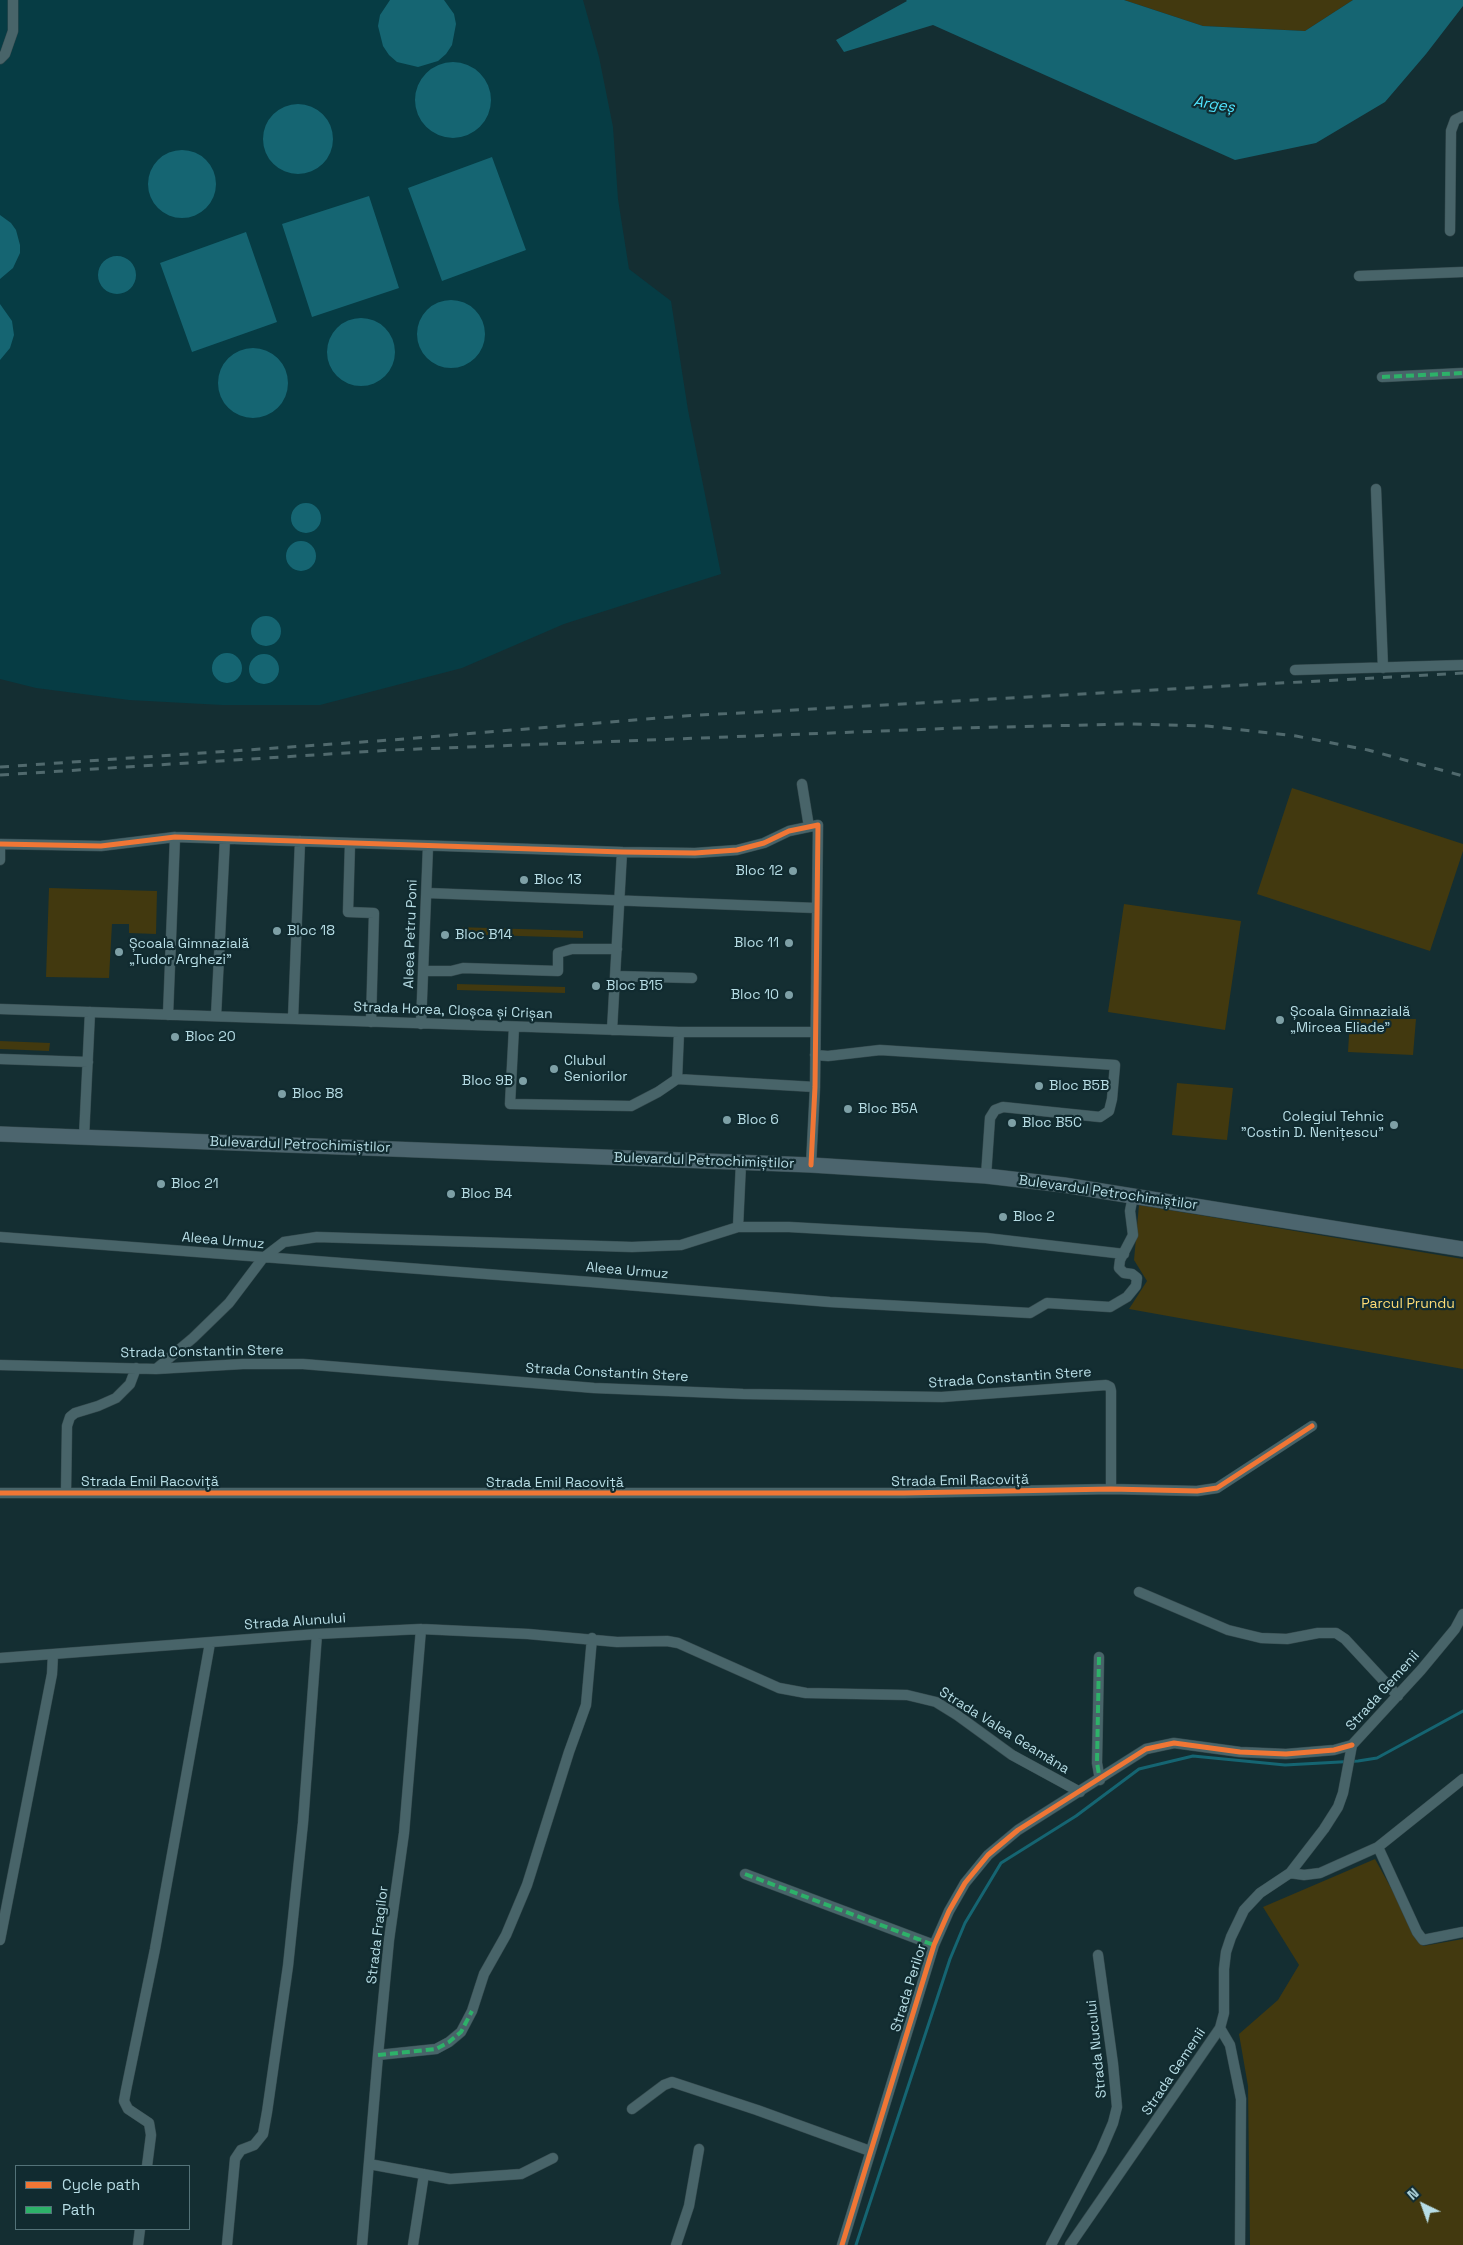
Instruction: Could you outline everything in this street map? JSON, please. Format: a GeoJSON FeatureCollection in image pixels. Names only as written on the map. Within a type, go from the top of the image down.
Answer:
{"type":"FeatureCollection","features":[{"type":"Feature","properties":{"kind":"main road","name":"Bulevardul Petrochimiștilor"},"geometry":{"type":"LineString","coordinates":[[0,1134],[811,1165],[986,1176],[1064,1185],[1463,1249]]}},
{"type":"Feature","properties":{"kind":"street"},"geometry":{"type":"LineString","coordinates":[[0,59],[5,54],[13,31],[13,0]]}},
{"type":"Feature","properties":{"kind":"street"},"geometry":{"type":"LineString","coordinates":[[1450,231],[1451,131],[1455,120],[1463,116]]}},
{"type":"Feature","properties":{"kind":"street"},"geometry":{"type":"LineString","coordinates":[[1359,276],[1463,272]]}},
{"type":"Feature","properties":{"kind":"street"},"geometry":{"type":"LineString","coordinates":[[1382,376],[1463,373]]}},
{"type":"Feature","properties":{"kind":"street"},"geometry":{"type":"LineString","coordinates":[[1376,489],[1383,668]]}},
{"type":"Feature","properties":{"kind":"street"},"geometry":{"type":"LineString","coordinates":[[1295,670],[1463,665]]}},
{"type":"Feature","properties":{"kind":"street"},"geometry":{"type":"LineString","coordinates":[[802,784],[809,827]]}},
{"type":"Feature","properties":{"kind":"street"},"geometry":{"type":"LineString","coordinates":[[0,860],[0,844],[101,846],[175,837],[695,853],[737,850],[764,843],[789,831],[818,825],[816,1087],[811,1165]]}},
{"type":"Feature","properties":{"kind":"street"},"geometry":{"type":"LineString","coordinates":[[168,1015],[175,837]]}},
{"type":"Feature","properties":{"kind":"street"},"geometry":{"type":"LineString","coordinates":[[216,1016],[225,838]]}},
{"type":"Feature","properties":{"kind":"street"},"geometry":{"type":"LineString","coordinates":[[293,1019],[300,841]]}},
{"type":"Feature","properties":{"kind":"street"},"geometry":{"type":"LineString","coordinates":[[350,843],[348,912],[374,912],[371,1022]]}},
{"type":"Feature","properties":{"kind":"street","name":"Aleea Petru Poni"},"geometry":{"type":"LineString","coordinates":[[421,1024],[428,846]]}},
{"type":"Feature","properties":{"kind":"street"},"geometry":{"type":"LineString","coordinates":[[612,1030],[622,852]]}},
{"type":"Feature","properties":{"kind":"street"},"geometry":{"type":"LineString","coordinates":[[427,893],[816,908]]}},
{"type":"Feature","properties":{"kind":"street"},"geometry":{"type":"LineString","coordinates":[[424,970],[451,972],[463,968],[558,972],[558,953],[572,949],[617,949]]}},
{"type":"Feature","properties":{"kind":"street"},"geometry":{"type":"LineString","coordinates":[[615,976],[692,978]]}},
{"type":"Feature","properties":{"kind":"street","name":"Strada Horea, Cloșca și Crișan"},"geometry":{"type":"LineString","coordinates":[[0,1009],[679,1032],[815,1032]]}},
{"type":"Feature","properties":{"kind":"street"},"geometry":{"type":"LineString","coordinates":[[84,1137],[90,1012]]}},
{"type":"Feature","properties":{"kind":"street"},"geometry":{"type":"LineString","coordinates":[[514,1026],[510,1104],[631,1106],[658,1092],[677,1079],[816,1087]]}},
{"type":"Feature","properties":{"kind":"street"},"geometry":{"type":"LineString","coordinates":[[677,1079],[679,1032]]}},
{"type":"Feature","properties":{"kind":"street"},"geometry":{"type":"LineString","coordinates":[[815,1055],[828,1056],[880,1050],[1115,1065],[1109,1112],[1100,1117],[1003,1107],[994,1110],[990,1118],[986,1176]]}},
{"type":"Feature","properties":{"kind":"street"},"geometry":{"type":"LineString","coordinates":[[0,1059],[88,1062]]}},
{"type":"Feature","properties":{"kind":"street"},"geometry":{"type":"LineString","coordinates":[[738,1227],[741,1163]]}},
{"type":"Feature","properties":{"kind":"street","name":"Aleea Urmuz"},"geometry":{"type":"LineString","coordinates":[[0,1237],[888,1306],[1030,1313],[1047,1303],[1110,1307],[1127,1297],[1136,1286],[1137,1278],[1132,1274],[1124,1273],[1119,1268],[1133,1235],[1130,1211],[1133,1196]]}},
{"type":"Feature","properties":{"kind":"street"},"geometry":{"type":"LineString","coordinates":[[156,1369],[230,1303],[263,1258],[284,1242],[317,1237],[632,1247],[681,1245],[738,1227],[789,1227],[986,1238],[1124,1254]]}},
{"type":"Feature","properties":{"kind":"street","name":"Strada Constantin Stere"},"geometry":{"type":"LineString","coordinates":[[0,1365],[156,1369],[243,1364],[303,1364],[594,1388],[942,1398],[1106,1385],[1110,1386],[1111,1392],[1111,1489]]}},
{"type":"Feature","properties":{"kind":"street"},"geometry":{"type":"LineString","coordinates":[[66,1493],[67,1426],[70,1417],[75,1412],[98,1406],[116,1398],[130,1384],[136,1368]]}},
{"type":"Feature","properties":{"kind":"street","name":"Strada Emil Racoviță"},"geometry":{"type":"LineString","coordinates":[[0,1493],[904,1493],[1111,1489],[1197,1492],[1217,1488],[1312,1426]]}},
{"type":"Feature","properties":{"kind":"street"},"geometry":{"type":"LineString","coordinates":[[1139,1592],[1228,1630],[1262,1638],[1287,1639],[1318,1633],[1336,1633],[1345,1639],[1398,1696]]}},
{"type":"Feature","properties":{"kind":"street","name":"Strada Gemenii"},"geometry":{"type":"LineString","coordinates":[[1070,2245],[1220,2028],[1224,2013],[1224,1969],[1231,1936],[1244,1910],[1260,1893],[1290,1873],[1324,1829],[1338,1807],[1348,1773],[1350,1750],[1438,1650],[1463,1614]]}},
{"type":"Feature","properties":{"kind":"street","name":"Strada Alunului"},"geometry":{"type":"LineString","coordinates":[[0,1658],[317,1634],[421,1629],[592,1638]]}},
{"type":"Feature","properties":{"kind":"street","name":"Strada Fragilor"},"geometry":{"type":"LineString","coordinates":[[362,2245],[389,1940],[404,1833],[421,1629]]}},
{"type":"Feature","properties":{"kind":"street"},"geometry":{"type":"LineString","coordinates":[[227,2245],[236,2159],[241,2150],[254,2145],[262,2134],[268,2102],[288,1966],[302,1823],[317,1634]]}},
{"type":"Feature","properties":{"kind":"street"},"geometry":{"type":"LineString","coordinates":[[378,2055],[436,2049],[449,2042],[461,2032],[472,2011],[484,1974],[506,1935],[527,1886],[586,1705],[592,1638]]}},
{"type":"Feature","properties":{"kind":"street","name":"Strada Valea Geamăna"},"geometry":{"type":"LineString","coordinates":[[592,1638],[617,1642],[678,1643],[779,1688],[806,1693],[906,1696],[936,1702],[1012,1755],[1080,1792]]}},
{"type":"Feature","properties":{"kind":"street"},"geometry":{"type":"LineString","coordinates":[[147,2165],[151,2135],[149,2123],[128,2109],[124,2101],[156,1949],[210,1643]]}},
{"type":"Feature","properties":{"kind":"street"},"geometry":{"type":"LineString","coordinates":[[0,1940],[49,1693],[53,1654]]}},
{"type":"Feature","properties":{"kind":"street"},"geometry":{"type":"LineString","coordinates":[[1099,1657],[1097,1763],[1100,1780]]}},
{"type":"Feature","properties":{"kind":"street","name":"Strada Perilor"},"geometry":{"type":"LineString","coordinates":[[842,2245],[934,1945],[949,1911],[965,1883],[988,1855],[1018,1830],[1100,1780],[1146,1749],[1174,1743],[1240,1752],[1286,1754],[1350,1750]]}},
{"type":"Feature","properties":{"kind":"street"},"geometry":{"type":"LineString","coordinates":[[1290,1873],[1304,1875],[1320,1872],[1378,1847],[1463,1779]]}},
{"type":"Feature","properties":{"kind":"street"},"geometry":{"type":"LineString","coordinates":[[1378,1847],[1417,1932],[1423,1940],[1463,1932]]}},
{"type":"Feature","properties":{"kind":"street"},"geometry":{"type":"LineString","coordinates":[[745,1874],[934,1945]]}},
{"type":"Feature","properties":{"kind":"street","name":"Strada Nucului"},"geometry":{"type":"LineString","coordinates":[[1051,2245],[1101,2150],[1113,2123],[1117,2107],[1098,1955]]}},
{"type":"Feature","properties":{"kind":"street"},"geometry":{"type":"LineString","coordinates":[[1220,2028],[1230,2045],[1240,2099],[1240,2245]]}},
{"type":"Feature","properties":{"kind":"street"},"geometry":{"type":"LineString","coordinates":[[632,2109],[664,2084],[672,2082],[757,2110],[870,2151]]}},
{"type":"Feature","properties":{"kind":"street"},"geometry":{"type":"LineString","coordinates":[[676,2245],[689,2206],[699,2149]]}},
{"type":"Feature","properties":{"kind":"street"},"geometry":{"type":"LineString","coordinates":[[370,2164],[450,2180],[521,2174],[553,2158]]}},
{"type":"Feature","properties":{"kind":"street"},"geometry":{"type":"LineString","coordinates":[[413,2245],[424,2174]]}},
{"type":"Feature","properties":{"kind":"street"},"geometry":{"type":"LineString","coordinates":[[138,2245],[140,2230]]}},
{"type":"Feature","properties":{"kind":"shaded area"},"geometry":{"type":"Polygon","coordinates":[[[0,0],[583,0],[599,57],[613,127],[618,199],[629,269],[671,301],[688,410],[721,574],[564,624],[462,668],[320,705],[222,705],[129,700],[36,688],[0,679],[0,0]]]}},
{"type":"Feature","properties":{"kind":"green space"},"geometry":{"type":"Polygon","coordinates":[[[1124,0],[1353,0],[1305,31],[1203,26],[1124,0]]]}},
{"type":"Feature","properties":{"kind":"green space"},"geometry":{"type":"Polygon","coordinates":[[[1292,788],[1463,844],[1463,851],[1430,951],[1257,894],[1292,788]]]}},
{"type":"Feature","properties":{"kind":"green space"},"geometry":{"type":"Polygon","coordinates":[[[49,888],[157,891],[156,934],[129,933],[129,924],[112,924],[109,978],[46,977],[49,888]]]}},
{"type":"Feature","properties":{"kind":"green space"},"geometry":{"type":"Polygon","coordinates":[[[1124,904],[1241,921],[1225,1030],[1108,1012],[1124,904]]]}},
{"type":"Feature","properties":{"kind":"green space"},"geometry":{"type":"Polygon","coordinates":[[[457,927],[583,931],[583,938],[457,934],[457,927]]]}},
{"type":"Feature","properties":{"kind":"green space"},"geometry":{"type":"Polygon","coordinates":[[[457,984],[565,987],[565,993],[457,990],[457,984]]]}},
{"type":"Feature","properties":{"kind":"green space"},"geometry":{"type":"Polygon","coordinates":[[[1350,1019],[1416,1019],[1413,1055],[1348,1052],[1350,1019]]]}},
{"type":"Feature","properties":{"kind":"green space"},"geometry":{"type":"Polygon","coordinates":[[[0,1041],[50,1043],[49,1051],[0,1049],[0,1041]]]}},
{"type":"Feature","properties":{"kind":"green space"},"geometry":{"type":"Polygon","coordinates":[[[1177,1083],[1233,1088],[1227,1140],[1172,1135],[1177,1083]]]}},
{"type":"Feature","properties":{"kind":"green space","name":"Parcul Prundu"},"geometry":{"type":"Polygon","coordinates":[[[1139,1205],[1463,1259],[1463,1369],[1129,1309],[1147,1281],[1134,1260],[1139,1205]]]}},
{"type":"Feature","properties":{"kind":"green space"},"geometry":{"type":"Polygon","coordinates":[[[1375,1859],[1423,1946],[1463,1939],[1463,2245],[1250,2245],[1248,2086],[1239,2034],[1278,2000],[1299,1965],[1263,1907],[1375,1859]]]}},
{"type":"Feature","properties":{"kind":"water"},"geometry":{"type":"Polygon","coordinates":[[[390,0],[444,0],[454,14],[456,24],[452,45],[446,54],[438,61],[418,67],[397,62],[389,55],[383,46],[378,26],[380,15],[390,0]]]}},
{"type":"Feature","properties":{"kind":"water","name":"Argeș"},"geometry":{"type":"Polygon","coordinates":[[[906,0],[1124,0],[1203,26],[1305,31],[1353,0],[1463,0],[1463,6],[1426,54],[1385,102],[1316,143],[1235,160],[933,25],[844,52],[836,40],[906,0]]]}},
{"type":"Feature","properties":{"kind":"water"},"geometry":{"type":"Polygon","coordinates":[[[446,62],[460,62],[474,68],[485,79],[491,93],[488,115],[480,127],[460,138],[446,138],[432,132],[421,121],[415,107],[415,93],[421,79],[432,68],[446,62]]]}},
{"type":"Feature","properties":{"kind":"water"},"geometry":{"type":"Polygon","coordinates":[[[298,104],[311,107],[323,114],[330,126],[333,139],[330,152],[323,164],[311,171],[298,174],[285,171],[273,164],[266,152],[263,139],[266,126],[273,114],[285,107],[298,104]]]}},
{"type":"Feature","properties":{"kind":"water"},"geometry":{"type":"Polygon","coordinates":[[[182,150],[195,152],[206,160],[214,171],[216,184],[214,197],[206,208],[195,216],[182,218],[169,216],[158,208],[150,197],[148,184],[150,171],[158,160],[169,152],[182,150]]]}},
{"type":"Feature","properties":{"kind":"water"},"geometry":{"type":"Polygon","coordinates":[[[492,157],[526,250],[442,281],[408,188],[492,157]]]}},
{"type":"Feature","properties":{"kind":"water"},"geometry":{"type":"Polygon","coordinates":[[[369,196],[399,288],[312,317],[282,224],[369,196]]]}},
{"type":"Feature","properties":{"kind":"water"},"geometry":{"type":"Polygon","coordinates":[[[0,215],[11,223],[16,230],[20,253],[13,268],[0,279],[0,215]]]}},
{"type":"Feature","properties":{"kind":"water"},"geometry":{"type":"Polygon","coordinates":[[[246,232],[277,322],[192,352],[160,263],[246,232]]]}},
{"type":"Feature","properties":{"kind":"water"},"geometry":{"type":"Polygon","coordinates":[[[117,256],[130,262],[136,275],[130,288],[117,294],[104,288],[98,275],[104,262],[117,256]]]}},
{"type":"Feature","properties":{"kind":"water"},"geometry":{"type":"Polygon","coordinates":[[[451,300],[464,303],[475,310],[482,321],[485,334],[482,347],[475,358],[464,365],[451,368],[438,365],[427,358],[420,347],[417,334],[420,321],[427,310],[438,303],[451,300]]]}},
{"type":"Feature","properties":{"kind":"water"},"geometry":{"type":"Polygon","coordinates":[[[0,304],[12,321],[14,335],[10,348],[0,360],[0,304]]]}},
{"type":"Feature","properties":{"kind":"water"},"geometry":{"type":"Polygon","coordinates":[[[368,318],[380,324],[389,333],[395,345],[393,365],[385,376],[368,386],[354,386],[337,376],[329,365],[327,345],[337,328],[348,320],[368,318]]]}},
{"type":"Feature","properties":{"kind":"water"},"geometry":{"type":"Polygon","coordinates":[[[253,348],[272,354],[282,364],[288,383],[282,402],[272,412],[253,418],[234,412],[224,402],[218,383],[224,364],[234,354],[253,348]]]}},
{"type":"Feature","properties":{"kind":"water"},"geometry":{"type":"Polygon","coordinates":[[[306,503],[312,504],[320,512],[320,524],[312,532],[306,533],[300,532],[292,524],[291,518],[292,512],[300,504],[306,503]]]}},
{"type":"Feature","properties":{"kind":"water"},"geometry":{"type":"Polygon","coordinates":[[[301,541],[311,546],[316,556],[311,566],[301,571],[291,566],[286,556],[291,546],[301,541]]]}},
{"type":"Feature","properties":{"kind":"water"},"geometry":{"type":"Polygon","coordinates":[[[266,616],[277,620],[281,631],[277,642],[266,646],[255,642],[251,631],[255,620],[266,616]]]}},
{"type":"Feature","properties":{"kind":"water"},"geometry":{"type":"Polygon","coordinates":[[[227,653],[238,657],[242,668],[238,679],[227,683],[216,679],[212,668],[216,657],[227,653]]]}},
{"type":"Feature","properties":{"kind":"water"},"geometry":{"type":"Polygon","coordinates":[[[264,654],[275,658],[279,669],[275,680],[264,684],[253,680],[249,669],[253,658],[264,654]]]}},
{"type":"Feature","properties":{"kind":"waterway"},"geometry":{"type":"LineString","coordinates":[[856,2245],[950,1959],[965,1923],[1001,1863],[1076,1816],[1139,1769],[1193,1756],[1285,1765],[1358,1761],[1377,1758],[1463,1711]]}},
{"type":"Feature","properties":{"kind":"railway"},"geometry":{"type":"LineString","coordinates":[[0,767],[391,740],[684,716],[1463,673]]}},
{"type":"Feature","properties":{"kind":"railway"},"geometry":{"type":"LineString","coordinates":[[0,775],[392,750],[959,728],[1129,724],[1207,726],[1296,736],[1368,750],[1463,776]]}},
{"type":"Feature","properties":{"kind":"marked path"},"geometry":{"type":"LineString","coordinates":[[1382,377],[1463,373]]}},
{"type":"Feature","properties":{"kind":"marked path"},"geometry":{"type":"LineString","coordinates":[[1099,1657],[1097,1763],[1100,1780]]}},
{"type":"Feature","properties":{"kind":"marked path"},"geometry":{"type":"LineString","coordinates":[[745,1874],[934,1945]]}},
{"type":"Feature","properties":{"kind":"marked path"},"geometry":{"type":"LineString","coordinates":[[378,2055],[436,2049],[449,2042],[461,2032],[472,2011]]}},
{"type":"Feature","properties":{"kind":"cycle path"},"geometry":{"type":"LineString","coordinates":[[0,844],[101,846],[175,837],[695,853],[737,850],[764,843],[789,831],[818,825],[815,1087],[811,1165]]}},
{"type":"Feature","properties":{"kind":"cycle path"},"geometry":{"type":"LineString","coordinates":[[0,1493],[904,1493],[1111,1489],[1197,1491],[1217,1488],[1312,1426]]}},
{"type":"Feature","properties":{"kind":"cycle path"},"geometry":{"type":"LineString","coordinates":[[842,2245],[934,1945],[949,1911],[965,1883],[988,1855],[1018,1830],[1146,1749],[1174,1743],[1240,1752],[1286,1754],[1334,1750],[1352,1745]]}},
{"type":"Feature","properties":{"kind":"place","name":"Bloc 12"},"geometry":{"type":"Point","coordinates":[793,871]}},
{"type":"Feature","properties":{"kind":"place","name":"Bloc 13"},"geometry":{"type":"Point","coordinates":[524,880]}},
{"type":"Feature","properties":{"kind":"place","name":"Bloc 18"},"geometry":{"type":"Point","coordinates":[277,931]}},
{"type":"Feature","properties":{"kind":"place","name":"Bloc B14"},"geometry":{"type":"Point","coordinates":[445,935]}},
{"type":"Feature","properties":{"kind":"place","name":"Bloc 11"},"geometry":{"type":"Point","coordinates":[789,943]}},
{"type":"Feature","properties":{"kind":"place","name":"Școala Gimnazială „Tudor Arghezi”"},"geometry":{"type":"Point","coordinates":[119,952]}},
{"type":"Feature","properties":{"kind":"place","name":"Bloc B15"},"geometry":{"type":"Point","coordinates":[596,986]}},
{"type":"Feature","properties":{"kind":"place","name":"Bloc 10"},"geometry":{"type":"Point","coordinates":[789,995]}},
{"type":"Feature","properties":{"kind":"place","name":"Școala Gimnazială „Mircea Eliade”"},"geometry":{"type":"Point","coordinates":[1280,1020]}},
{"type":"Feature","properties":{"kind":"place","name":"Bloc 20"},"geometry":{"type":"Point","coordinates":[175,1037]}},
{"type":"Feature","properties":{"kind":"place","name":"Clubul Seniorilor"},"geometry":{"type":"Point","coordinates":[554,1069]}},
{"type":"Feature","properties":{"kind":"place","name":"Bloc 9B"},"geometry":{"type":"Point","coordinates":[523,1081]}},
{"type":"Feature","properties":{"kind":"place","name":"Bloc B5B"},"geometry":{"type":"Point","coordinates":[1039,1086]}},
{"type":"Feature","properties":{"kind":"place","name":"Bloc B8"},"geometry":{"type":"Point","coordinates":[282,1094]}},
{"type":"Feature","properties":{"kind":"place","name":"Bloc B5A"},"geometry":{"type":"Point","coordinates":[848,1109]}},
{"type":"Feature","properties":{"kind":"place","name":"Bloc 6"},"geometry":{"type":"Point","coordinates":[727,1120]}},
{"type":"Feature","properties":{"kind":"place","name":"Bloc B5C"},"geometry":{"type":"Point","coordinates":[1012,1123]}},
{"type":"Feature","properties":{"kind":"place","name":"Colegiul Tehnic \"Costin D. Nenițescu\""},"geometry":{"type":"Point","coordinates":[1394,1125]}},
{"type":"Feature","properties":{"kind":"place","name":"Bloc 21"},"geometry":{"type":"Point","coordinates":[161,1184]}},
{"type":"Feature","properties":{"kind":"place","name":"Bloc B4"},"geometry":{"type":"Point","coordinates":[451,1194]}},
{"type":"Feature","properties":{"kind":"place","name":"Bloc 2"},"geometry":{"type":"Point","coordinates":[1003,1217]}}]}
